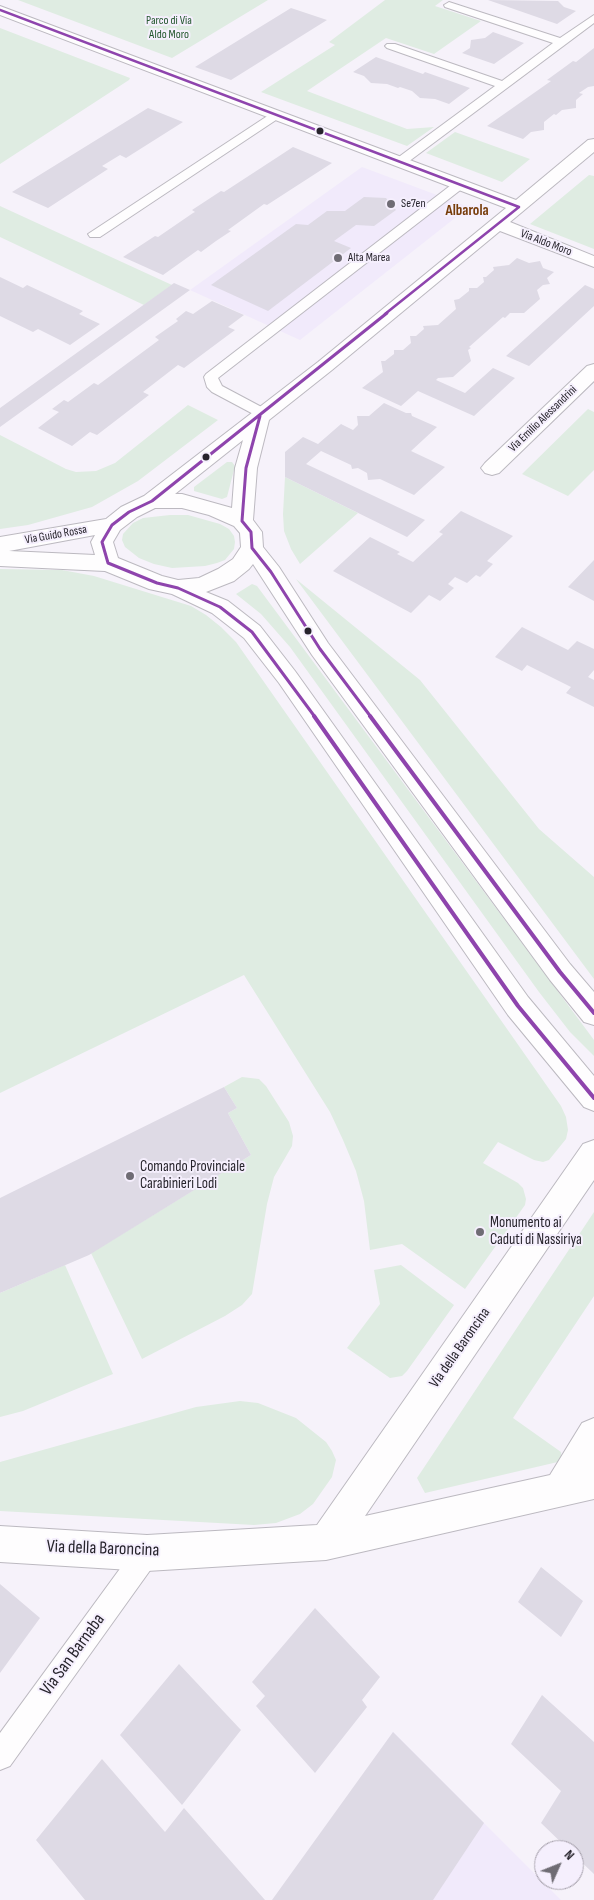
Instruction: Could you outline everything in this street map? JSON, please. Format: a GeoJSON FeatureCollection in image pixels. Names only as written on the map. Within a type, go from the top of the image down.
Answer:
{"type":"FeatureCollection","features":[{"type":"Feature","properties":{"kind":"street","name":"Via Aldo Moro"},"geometry":{"type":"LineString","coordinates":[[0,10],[519,207]]}},
{"type":"Feature","properties":{"kind":"street"},"geometry":{"type":"LineString","coordinates":[[594,144],[262,415],[152,501],[130,512],[112,525],[102,542],[108,563],[157,583],[178,588],[220,606],[252,632],[287,677],[518,1006],[594,1098]]}},
{"type":"Feature","properties":{"kind":"street","name":"Via Aldo Moro"},"geometry":{"type":"LineString","coordinates":[[498,224],[594,262]]}},
{"type":"Feature","properties":{"kind":"street","name":"Via Emilio Alessandrini"},"geometry":{"type":"LineString","coordinates":[[492,468],[594,370]]}},
{"type":"Feature","properties":{"kind":"street"},"geometry":{"type":"LineString","coordinates":[[242,521],[246,468],[262,415]]}},
{"type":"Feature","properties":{"kind":"street"},"geometry":{"type":"LineString","coordinates":[[152,501],[182,501],[216,510],[242,521],[251,532],[252,548],[271,572],[320,649],[560,972],[594,1013]]}},
{"type":"Feature","properties":{"kind":"street","name":"Via Guido Rossa"},"geometry":{"type":"LineString","coordinates":[[0,545],[112,525]]}},
{"type":"Feature","properties":{"kind":"street"},"geometry":{"type":"LineString","coordinates":[[178,588],[202,585],[226,575],[241,564],[252,548]]}},
{"type":"Feature","properties":{"kind":"street","name":"Via Guido Rossa"},"geometry":{"type":"LineString","coordinates":[[0,558],[108,563]]}},
{"type":"Feature","properties":{"kind":"street","name":"Via della Baroncina"},"geometry":{"type":"LineString","coordinates":[[326,1542],[594,1154]]}},
{"type":"Feature","properties":{"kind":"street"},"geometry":{"type":"LineString","coordinates":[[561,1490],[594,1435]]}},
{"type":"Feature","properties":{"kind":"street","name":"Via della Baroncina"},"geometry":{"type":"LineString","coordinates":[[0,1544],[147,1553],[326,1542],[594,1482]]}},
{"type":"Feature","properties":{"kind":"lane"},"geometry":{"type":"LineString","coordinates":[[449,5],[562,42]]}},
{"type":"Feature","properties":{"kind":"lane"},"geometry":{"type":"LineString","coordinates":[[400,162],[594,18]]}},
{"type":"Feature","properties":{"kind":"lane"},"geometry":{"type":"LineString","coordinates":[[391,46],[504,85]]}},
{"type":"Feature","properties":{"kind":"lane"},"geometry":{"type":"LineString","coordinates":[[94,234],[275,115]]}},
{"type":"Feature","properties":{"kind":"lane"},"geometry":{"type":"LineString","coordinates":[[262,415],[217,388],[212,384],[211,377],[459,185]]}},
{"type":"Feature","properties":{"kind":"lane","name":"Via San Barnaba"},"geometry":{"type":"LineString","coordinates":[[0,1756],[147,1553]]}},
{"type":"Feature","properties":{"kind":"shaded area"},"geometry":{"type":"Polygon","coordinates":[[[362,167],[469,207],[300,340],[190,290],[362,167]]]}},
{"type":"Feature","properties":{"kind":"shaded area"},"geometry":{"type":"Polygon","coordinates":[[[393,1732],[534,1873],[534,1890],[551,1890],[561,1900],[276,1900],[393,1732]]]}},
{"type":"Feature","properties":{"kind":"green space","name":"Parco di Via Aldo Moro"},"geometry":{"type":"Polygon","coordinates":[[[18,0],[268,0],[172,58],[18,0]]]}},
{"type":"Feature","properties":{"kind":"green space"},"geometry":{"type":"Polygon","coordinates":[[[385,0],[443,0],[435,6],[481,21],[434,54],[386,38],[307,91],[407,129],[434,127],[407,146],[261,92],[335,45],[329,42],[385,0]]]}},
{"type":"Feature","properties":{"kind":"green space"},"geometry":{"type":"Polygon","coordinates":[[[0,28],[130,78],[0,164],[0,28]]]}},
{"type":"Feature","properties":{"kind":"green space"},"geometry":{"type":"Polygon","coordinates":[[[455,132],[530,159],[502,182],[426,153],[455,132]]]}},
{"type":"Feature","properties":{"kind":"green space"},"geometry":{"type":"Polygon","coordinates":[[[589,175],[594,176],[594,249],[530,224],[589,175]]]}},
{"type":"Feature","properties":{"kind":"green space"},"geometry":{"type":"Polygon","coordinates":[[[0,206],[172,285],[144,305],[0,237],[0,206]]]}},
{"type":"Feature","properties":{"kind":"green space"},"geometry":{"type":"Polygon","coordinates":[[[188,405],[218,420],[138,481],[92,507],[28,525],[0,529],[0,435],[66,469],[76,472],[96,471],[115,463],[188,405]]]}},
{"type":"Feature","properties":{"kind":"green space"},"geometry":{"type":"Polygon","coordinates":[[[588,409],[594,412],[594,470],[568,496],[522,474],[588,409]]]}},
{"type":"Feature","properties":{"kind":"green space"},"geometry":{"type":"Polygon","coordinates":[[[227,462],[232,462],[235,466],[227,497],[222,499],[194,491],[194,487],[227,462]]]}},
{"type":"Feature","properties":{"kind":"green space"},"geometry":{"type":"Polygon","coordinates":[[[285,477],[358,513],[300,564],[291,549],[284,531],[285,477]]]}},
{"type":"Feature","properties":{"kind":"green space"},"geometry":{"type":"Polygon","coordinates":[[[188,515],[220,524],[229,529],[234,536],[234,549],[225,560],[217,563],[205,566],[172,568],[139,558],[125,547],[122,540],[123,534],[133,523],[143,518],[188,515]]]}},
{"type":"Feature","properties":{"kind":"green space"},"geometry":{"type":"Polygon","coordinates":[[[0,569],[62,570],[94,576],[191,606],[221,627],[236,642],[561,1106],[566,1117],[568,1130],[566,1139],[549,1160],[543,1162],[534,1160],[498,1142],[483,1163],[518,1183],[523,1188],[526,1199],[525,1205],[465,1289],[402,1244],[370,1250],[364,1201],[356,1171],[343,1140],[330,1112],[244,975],[0,1093],[0,569]]]}},
{"type":"Feature","properties":{"kind":"green space"},"geometry":{"type":"Polygon","coordinates":[[[296,579],[420,680],[539,829],[594,877],[594,979],[296,579]]]}},
{"type":"Feature","properties":{"kind":"green space"},"geometry":{"type":"Polygon","coordinates":[[[252,584],[257,586],[594,1040],[594,1056],[570,1032],[539,992],[290,647],[261,614],[236,594],[252,584]]]}},
{"type":"Feature","properties":{"kind":"green space"},"geometry":{"type":"Polygon","coordinates":[[[242,1077],[259,1079],[266,1086],[289,1122],[293,1136],[292,1146],[274,1177],[267,1204],[252,1294],[242,1305],[225,1316],[142,1359],[91,1253],[251,1155],[228,1113],[237,1108],[224,1087],[242,1077]]]}},
{"type":"Feature","properties":{"kind":"green space"},"geometry":{"type":"Polygon","coordinates":[[[594,1212],[594,1296],[513,1418],[561,1452],[562,1461],[425,1493],[417,1478],[594,1212]]]}},
{"type":"Feature","properties":{"kind":"green space"},"geometry":{"type":"Polygon","coordinates":[[[65,1265],[113,1374],[23,1411],[0,1417],[0,1293],[65,1265]]]}},
{"type":"Feature","properties":{"kind":"green space"},"geometry":{"type":"Polygon","coordinates":[[[401,1265],[454,1305],[407,1371],[402,1376],[390,1378],[347,1348],[380,1304],[374,1270],[401,1265]]]}},
{"type":"Feature","properties":{"kind":"green space"},"geometry":{"type":"Polygon","coordinates":[[[240,1401],[258,1403],[296,1418],[326,1442],[332,1451],[336,1460],[332,1477],[313,1504],[300,1514],[276,1523],[254,1525],[0,1511],[0,1462],[196,1407],[240,1401]]]}},
{"type":"Feature","properties":{"kind":"building"},"geometry":{"type":"Polygon","coordinates":[[[488,0],[558,1],[564,7],[576,11],[557,24],[488,0]]]}},
{"type":"Feature","properties":{"kind":"building"},"geometry":{"type":"Polygon","coordinates":[[[291,8],[327,20],[231,80],[195,67],[291,8]]]}},
{"type":"Feature","properties":{"kind":"building"},"geometry":{"type":"Polygon","coordinates":[[[493,32],[524,43],[494,64],[462,53],[470,48],[471,40],[485,38],[493,32]]]}},
{"type":"Feature","properties":{"kind":"building"},"geometry":{"type":"Polygon","coordinates":[[[594,48],[594,86],[588,87],[579,93],[583,94],[576,100],[576,108],[562,110],[556,115],[554,114],[544,122],[544,130],[531,132],[523,139],[487,126],[551,81],[547,80],[573,61],[576,62],[594,48]]]}},
{"type":"Feature","properties":{"kind":"building"},"geometry":{"type":"Polygon","coordinates":[[[376,57],[470,88],[449,104],[435,99],[420,98],[412,91],[400,87],[371,83],[364,76],[353,72],[376,57]]]}},
{"type":"Feature","properties":{"kind":"building"},"geometry":{"type":"Polygon","coordinates":[[[148,108],[183,122],[126,158],[120,155],[102,166],[108,169],[48,208],[12,192],[148,108]]]}},
{"type":"Feature","properties":{"kind":"building"},"geometry":{"type":"Polygon","coordinates":[[[293,147],[332,163],[267,205],[264,204],[228,230],[231,231],[201,252],[198,250],[163,275],[123,257],[155,236],[158,237],[195,212],[192,210],[221,191],[224,192],[293,147]]]}},
{"type":"Feature","properties":{"kind":"building"},"geometry":{"type":"Polygon","coordinates":[[[364,197],[386,198],[396,210],[374,226],[356,225],[334,241],[351,248],[268,311],[211,285],[296,224],[308,225],[327,211],[345,211],[364,197]]]}},
{"type":"Feature","properties":{"kind":"building"},"geometry":{"type":"Polygon","coordinates":[[[517,258],[529,263],[540,261],[543,268],[554,272],[547,278],[550,284],[543,285],[537,290],[540,299],[524,313],[510,313],[505,318],[503,317],[469,347],[471,348],[468,350],[471,361],[453,377],[438,378],[436,380],[465,393],[493,368],[515,378],[474,416],[418,391],[401,406],[362,388],[383,372],[381,361],[385,361],[394,354],[394,350],[403,350],[411,343],[410,336],[416,336],[424,329],[423,326],[438,325],[456,309],[454,300],[459,299],[469,291],[469,288],[477,288],[484,282],[483,277],[486,277],[494,270],[493,267],[509,265],[517,258]]]}},
{"type":"Feature","properties":{"kind":"building"},"geometry":{"type":"Polygon","coordinates":[[[0,277],[23,288],[27,285],[83,311],[79,314],[100,324],[70,345],[38,329],[33,332],[0,316],[0,277]]]}},
{"type":"Feature","properties":{"kind":"building"},"geometry":{"type":"Polygon","coordinates":[[[174,283],[190,290],[0,427],[0,408],[174,283]]]}},
{"type":"Feature","properties":{"kind":"building"},"geometry":{"type":"Polygon","coordinates":[[[585,285],[594,289],[594,306],[529,366],[506,356],[585,285]]]}},
{"type":"Feature","properties":{"kind":"building"},"geometry":{"type":"Polygon","coordinates":[[[212,301],[244,315],[228,327],[235,330],[184,368],[178,365],[143,392],[149,395],[97,435],[90,432],[72,446],[38,428],[59,412],[52,409],[64,400],[68,402],[94,383],[98,385],[159,340],[155,337],[178,321],[176,319],[186,311],[193,314],[212,301]]]}},
{"type":"Feature","properties":{"kind":"building"},"geometry":{"type":"Polygon","coordinates":[[[384,403],[406,413],[411,413],[412,416],[437,427],[411,451],[445,467],[414,495],[380,479],[368,480],[367,473],[358,468],[352,469],[351,465],[321,451],[306,464],[425,520],[407,537],[285,477],[285,452],[303,437],[318,444],[341,424],[353,430],[358,425],[357,416],[369,416],[384,403]]]}},
{"type":"Feature","properties":{"kind":"building"},"geometry":{"type":"Polygon","coordinates":[[[461,511],[513,536],[487,561],[493,564],[480,577],[476,575],[467,583],[455,577],[448,584],[454,588],[440,601],[429,595],[411,613],[333,571],[370,537],[400,552],[397,554],[413,562],[443,534],[439,532],[461,511]]]}},
{"type":"Feature","properties":{"kind":"building"},"geometry":{"type":"Polygon","coordinates":[[[594,560],[594,601],[568,587],[594,560]]]}},
{"type":"Feature","properties":{"kind":"building"},"geometry":{"type":"Polygon","coordinates":[[[522,627],[568,650],[577,641],[594,649],[594,670],[588,677],[594,680],[594,707],[566,693],[571,687],[527,665],[522,671],[495,657],[522,627]]]}},
{"type":"Feature","properties":{"kind":"building","name":"Comando Provinciale Carabinieri Lodi"},"geometry":{"type":"Polygon","coordinates":[[[224,1087],[237,1108],[228,1113],[251,1155],[89,1255],[0,1293],[0,1198],[224,1087]]]}},
{"type":"Feature","properties":{"kind":"building"},"geometry":{"type":"Polygon","coordinates":[[[541,1567],[583,1601],[561,1637],[518,1602],[541,1567]]]}},
{"type":"Feature","properties":{"kind":"building"},"geometry":{"type":"Polygon","coordinates":[[[0,1584],[40,1618],[0,1673],[0,1584]]]}},
{"type":"Feature","properties":{"kind":"building"},"geometry":{"type":"Polygon","coordinates":[[[315,1608],[380,1677],[362,1700],[367,1707],[315,1773],[256,1706],[265,1696],[252,1682],[315,1608]]]}},
{"type":"Feature","properties":{"kind":"building"},"geometry":{"type":"Polygon","coordinates":[[[179,1664],[241,1730],[182,1805],[120,1735],[179,1664]]]}},
{"type":"Feature","properties":{"kind":"building"},"geometry":{"type":"Polygon","coordinates":[[[542,1695],[594,1742],[594,1874],[584,1864],[584,1840],[559,1840],[541,1823],[561,1791],[511,1744],[542,1695]]]}},
{"type":"Feature","properties":{"kind":"building"},"geometry":{"type":"Polygon","coordinates":[[[393,1732],[484,1823],[433,1900],[272,1900],[393,1732]]]}},
{"type":"Feature","properties":{"kind":"building"},"geometry":{"type":"Polygon","coordinates":[[[102,1759],[165,1832],[184,1808],[265,1900],[85,1900],[36,1840],[102,1759]]]}},
{"type":"Feature","properties":{"kind":"transit line"},"geometry":{"type":"LineString","coordinates":[[0,10],[519,207]]}},
{"type":"Feature","properties":{"kind":"transit line"},"geometry":{"type":"LineString","coordinates":[[519,207],[152,501],[129,512],[112,525],[102,542],[108,563],[157,583],[178,588],[220,607],[252,632],[287,677],[518,1006],[594,1098]]}},
{"type":"Feature","properties":{"kind":"transit line"},"geometry":{"type":"LineString","coordinates":[[260,416],[246,468],[242,521],[251,532],[252,548],[271,572],[320,649],[560,972],[594,1013]]}},
{"type":"Feature","properties":{"kind":"place","name":"Se7en"},"geometry":{"type":"Point","coordinates":[391,204]}},
{"type":"Feature","properties":{"kind":"place","name":"Alta Marea"},"geometry":{"type":"Point","coordinates":[338,258]}},
{"type":"Feature","properties":{"kind":"place","name":"Comando Provinciale Carabinieri Lodi"},"geometry":{"type":"Point","coordinates":[130,1176]}},
{"type":"Feature","properties":{"kind":"place","name":"Monumento ai Caduti di Nassiriya"},"geometry":{"type":"Point","coordinates":[480,1232]}},
{"type":"Feature","properties":{"kind":"district","name":"Albarola"},"geometry":{"type":"Point","coordinates":[467,211]}}]}
